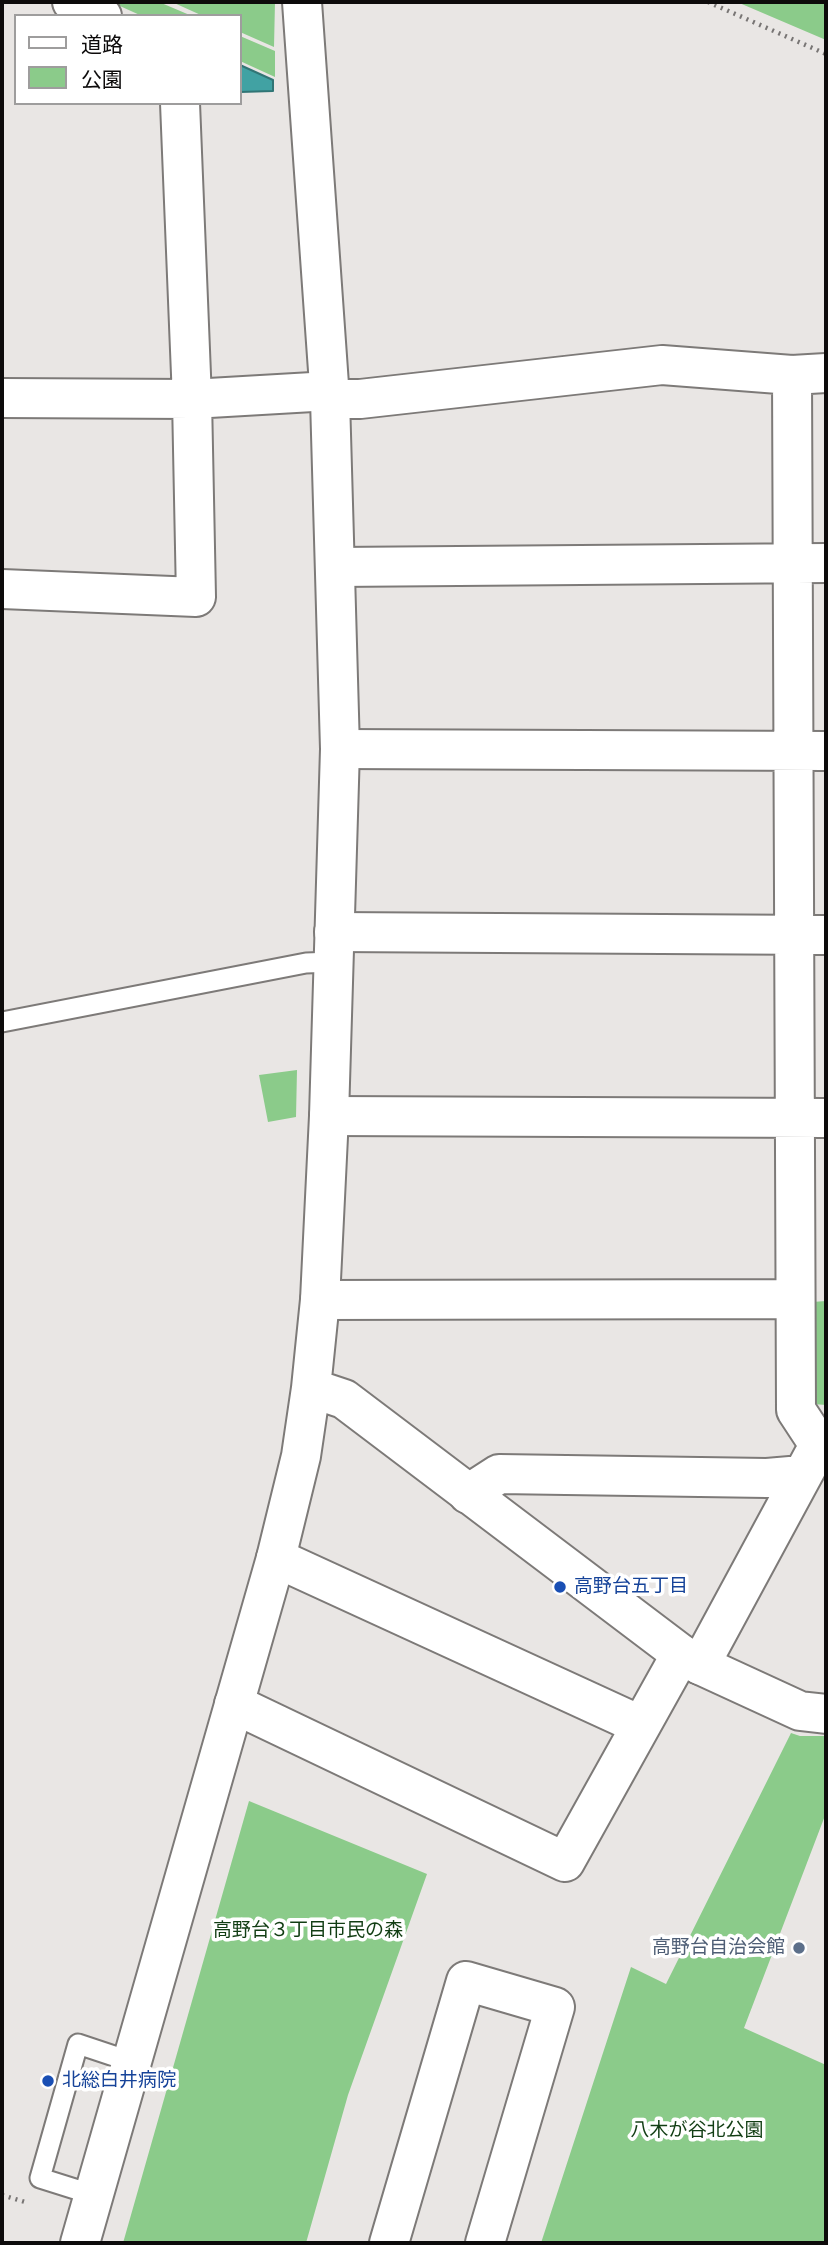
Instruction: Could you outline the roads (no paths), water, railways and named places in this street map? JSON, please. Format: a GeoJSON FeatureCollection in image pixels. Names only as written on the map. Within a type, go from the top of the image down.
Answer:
{"type":"FeatureCollection","features":[{"type":"Feature","properties":{"kind":"street"},"geometry":{"type":"LineString","coordinates":[[72,2],[98,14]]}},
{"type":"Feature","properties":{"kind":"street"},"geometry":{"type":"LineString","coordinates":[[80,2243],[276,1558],[301,1456],[320,1300],[329,1116],[340,749],[330,395],[302,2]]}},
{"type":"Feature","properties":{"kind":"street"},"geometry":{"type":"LineString","coordinates":[[2,589],[196,597],[192,399],[180,105]]}},
{"type":"Feature","properties":{"kind":"street"},"geometry":{"type":"LineString","coordinates":[[2,398],[192,399],[330,395],[360,399],[662,365],[809,374],[811,1118],[795,1299],[796,1410],[816,1451]]}},
{"type":"Feature","properties":{"kind":"street"},"geometry":{"type":"LineString","coordinates":[[336,567],[809,563]]}},
{"type":"Feature","properties":{"kind":"street"},"geometry":{"type":"LineString","coordinates":[[340,749],[810,751]]}},
{"type":"Feature","properties":{"kind":"street"},"geometry":{"type":"LineString","coordinates":[[333,947],[810,935]]}},
{"type":"Feature","properties":{"kind":"street"},"geometry":{"type":"LineString","coordinates":[[329,1116],[811,1118]]}},
{"type":"Feature","properties":{"kind":"street"},"geometry":{"type":"LineString","coordinates":[[320,1300],[795,1299]]}},
{"type":"Feature","properties":{"kind":"street"},"geometry":{"type":"LineString","coordinates":[[311,1388],[344,1399],[690,1659],[800,1711],[826,1714]]}},
{"type":"Feature","properties":{"kind":"street"},"geometry":{"type":"LineString","coordinates":[[468,1494],[499,1474],[767,1478],[816,1451]]}},
{"type":"Feature","properties":{"kind":"street"},"geometry":{"type":"LineString","coordinates":[[234,1704],[565,1861],[640,1724],[690,1659],[816,1451]]}},
{"type":"Feature","properties":{"kind":"street"},"geometry":{"type":"LineString","coordinates":[[276,1558],[640,1724]]}},
{"type":"Feature","properties":{"kind":"street"},"geometry":{"type":"LineString","coordinates":[[389,2243],[466,1981],[555,2007],[485,2243]]}},
{"type":"Feature","properties":{"kind":"lane"},"geometry":{"type":"LineString","coordinates":[[2,1022],[306,963],[333,947]]}},
{"type":"Feature","properties":{"kind":"lane"},"geometry":{"type":"LineString","coordinates":[[94,2195],[40,2178],[78,2044],[132,2062]]}},
{"type":"Feature","properties":{"kind":"water"},"geometry":{"type":"Polygon","coordinates":[[[242,66],[273,80],[273,91],[242,92],[242,66]]]}},
{"type":"Feature","properties":{"kind":"place","name":"高野台五丁目"},"geometry":{"type":"Point","coordinates":[560,1587]}},
{"type":"Feature","properties":{"kind":"place","name":"高野台自治会館"},"geometry":{"type":"Point","coordinates":[799,1948]}},
{"type":"Feature","properties":{"kind":"place","name":"北総白井病院"},"geometry":{"type":"Point","coordinates":[48,2081]}},
{"type":"Feature","properties":{"kind":"park label","name":"高野台３丁目市民の森"},"geometry":{"type":"Point","coordinates":[308,1931]}},
{"type":"Feature","properties":{"kind":"park label","name":"八木が谷北公園"},"geometry":{"type":"Point","coordinates":[697,2131]}}]}
